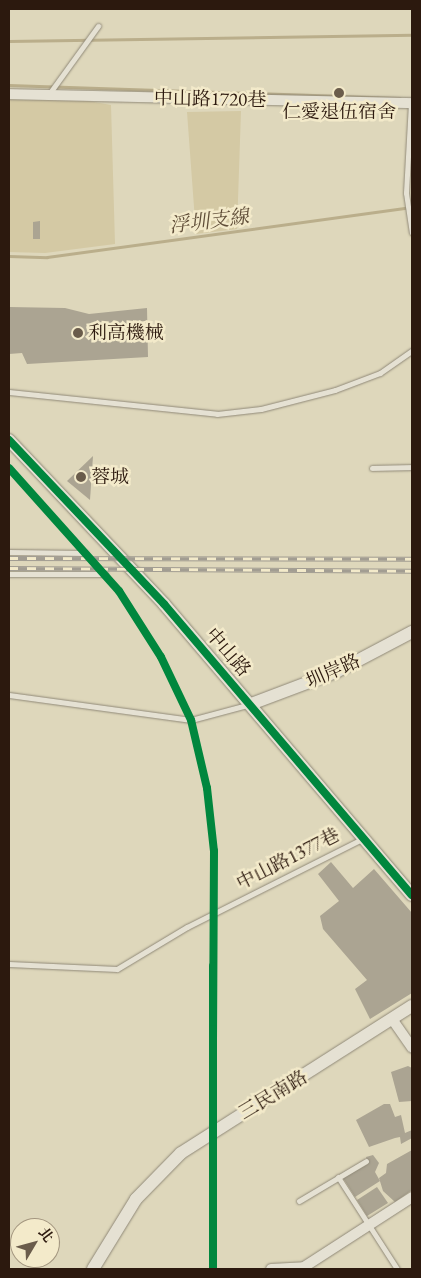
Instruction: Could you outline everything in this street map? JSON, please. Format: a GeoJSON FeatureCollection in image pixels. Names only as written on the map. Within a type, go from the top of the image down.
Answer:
{"type":"FeatureCollection","features":[{"type":"Feature","properties":{"kind":"street","name":"中山路1720巷"},"geometry":{"type":"LineString","coordinates":[[9,94],[50,92],[412,103]]}},
{"type":"Feature","properties":{"kind":"street","name":"中山路"},"geometry":{"type":"LineString","coordinates":[[9,440],[164,604],[412,895]]}},
{"type":"Feature","properties":{"kind":"street","name":"圳岸路"},"geometry":{"type":"LineString","coordinates":[[251,704],[336,672],[412,632]]}},
{"type":"Feature","properties":{"kind":"street","name":"三民南路"},"geometry":{"type":"LineString","coordinates":[[93,1269],[136,1198],[181,1153],[412,1006]]}},
{"type":"Feature","properties":{"kind":"street"},"geometry":{"type":"LineString","coordinates":[[392,1019],[412,1048]]}},
{"type":"Feature","properties":{"kind":"street"},"geometry":{"type":"LineString","coordinates":[[271,1269],[302,1268],[412,1197]]}},
{"type":"Feature","properties":{"kind":"lane"},"geometry":{"type":"LineString","coordinates":[[50,92],[98,26]]}},
{"type":"Feature","properties":{"kind":"lane"},"geometry":{"type":"LineString","coordinates":[[412,103],[406,193],[412,233]]}},
{"type":"Feature","properties":{"kind":"lane"},"geometry":{"type":"LineString","coordinates":[[9,392],[217,414],[261,409],[335,390],[380,373],[412,351]]}},
{"type":"Feature","properties":{"kind":"lane"},"geometry":{"type":"LineString","coordinates":[[372,468],[412,467]]}},
{"type":"Feature","properties":{"kind":"lane"},"geometry":{"type":"LineString","coordinates":[[9,552],[86,553]]}},
{"type":"Feature","properties":{"kind":"lane"},"geometry":{"type":"LineString","coordinates":[[9,574],[104,574]]}},
{"type":"Feature","properties":{"kind":"lane"},"geometry":{"type":"LineString","coordinates":[[9,694],[191,720],[251,704]]}},
{"type":"Feature","properties":{"kind":"lane","name":"中山路1377巷"},"geometry":{"type":"LineString","coordinates":[[9,964],[117,970],[187,928],[364,838]]}},
{"type":"Feature","properties":{"kind":"lane"},"geometry":{"type":"LineString","coordinates":[[299,1201],[366,1162]]}},
{"type":"Feature","properties":{"kind":"lane"},"geometry":{"type":"LineString","coordinates":[[338,1177],[397,1269]]}},
{"type":"Feature","properties":{"kind":"shaded area"},"geometry":{"type":"Polygon","coordinates":[[[9,94],[49,94],[111,105],[115,244],[45,253],[9,252],[9,94]]]}},
{"type":"Feature","properties":{"kind":"shaded area"},"geometry":{"type":"Polygon","coordinates":[[[241,111],[237,229],[196,234],[187,112],[241,111]]]}},
{"type":"Feature","properties":{"kind":"building"},"geometry":{"type":"Polygon","coordinates":[[[40,221],[40,239],[33,239],[33,222],[40,221]]]}},
{"type":"Feature","properties":{"kind":"building","name":"利高機械"},"geometry":{"type":"Polygon","coordinates":[[[9,307],[65,308],[89,314],[147,308],[148,357],[27,364],[22,353],[9,354],[9,307]]]}},
{"type":"Feature","properties":{"kind":"building","name":"蓉城"},"geometry":{"type":"Polygon","coordinates":[[[93,456],[90,500],[67,481],[93,456]]]}},
{"type":"Feature","properties":{"kind":"building"},"geometry":{"type":"Polygon","coordinates":[[[331,862],[353,888],[374,869],[412,913],[412,993],[370,1019],[355,989],[367,980],[323,929],[320,916],[339,901],[318,874],[331,862]]]}},
{"type":"Feature","properties":{"kind":"building"},"geometry":{"type":"Polygon","coordinates":[[[408,1066],[412,1068],[412,1101],[399,1102],[391,1072],[408,1066]]]}},
{"type":"Feature","properties":{"kind":"building"},"geometry":{"type":"Polygon","coordinates":[[[384,1104],[390,1104],[395,1117],[401,1115],[405,1133],[412,1130],[412,1138],[401,1144],[400,1137],[369,1147],[356,1120],[384,1104]]]}},
{"type":"Feature","properties":{"kind":"building"},"geometry":{"type":"Polygon","coordinates":[[[412,1150],[412,1190],[395,1202],[383,1191],[379,1178],[386,1173],[387,1164],[412,1150]]]}},
{"type":"Feature","properties":{"kind":"building"},"geometry":{"type":"Polygon","coordinates":[[[373,1155],[379,1163],[375,1172],[380,1181],[355,1197],[343,1178],[368,1164],[366,1157],[373,1155]]]}},
{"type":"Feature","properties":{"kind":"building"},"geometry":{"type":"Polygon","coordinates":[[[377,1187],[388,1203],[367,1216],[357,1200],[377,1187]]]}},
{"type":"Feature","properties":{"kind":"waterway"},"geometry":{"type":"LineString","coordinates":[[9,41],[412,35]]}},
{"type":"Feature","properties":{"kind":"waterway"},"geometry":{"type":"LineString","coordinates":[[9,85],[400,98]]}},
{"type":"Feature","properties":{"kind":"waterway","name":"浮圳支線"},"geometry":{"type":"LineString","coordinates":[[9,256],[47,257],[412,207]]}},
{"type":"Feature","properties":{"kind":"railway"},"geometry":{"type":"LineString","coordinates":[[9,558],[412,559]]}},
{"type":"Feature","properties":{"kind":"railway"},"geometry":{"type":"LineString","coordinates":[[9,568],[412,571]]}},
{"type":"Feature","properties":{"kind":"cycle path"},"geometry":{"type":"LineString","coordinates":[[9,440],[164,604],[412,895]]}},
{"type":"Feature","properties":{"kind":"cycle path"},"geometry":{"type":"LineString","coordinates":[[9,468],[119,591],[161,657],[191,720],[207,788],[214,851],[213,1037],[213,966]]}},
{"type":"Feature","properties":{"kind":"cycle path"},"geometry":{"type":"LineString","coordinates":[[213,1029],[213,1269]]}},
{"type":"Feature","properties":{"kind":"place","name":"仁愛退伍宿舍"},"geometry":{"type":"Point","coordinates":[339,93]}},
{"type":"Feature","properties":{"kind":"place","name":"利高機械"},"geometry":{"type":"Point","coordinates":[78,333]}},
{"type":"Feature","properties":{"kind":"place","name":"蓉城"},"geometry":{"type":"Point","coordinates":[81,477]}}]}
